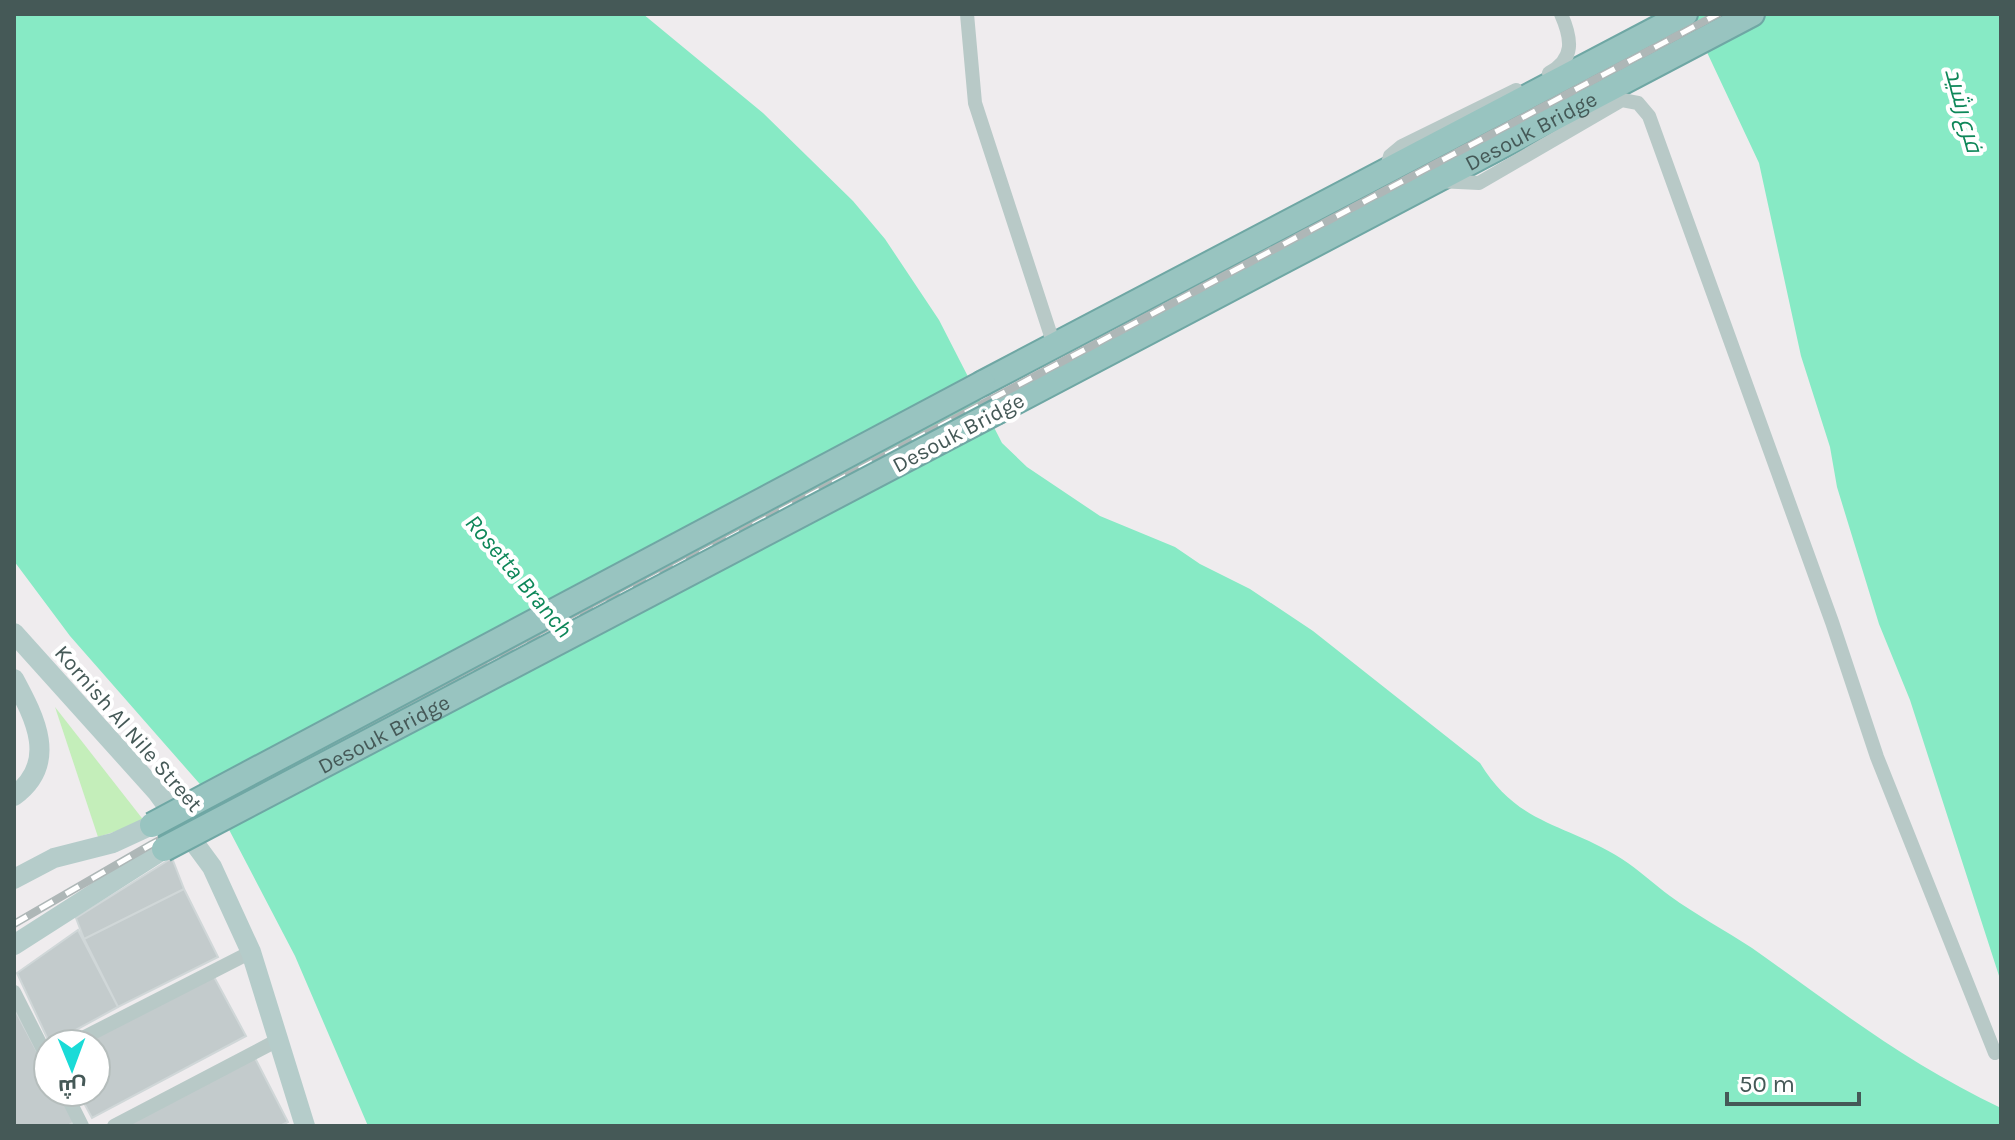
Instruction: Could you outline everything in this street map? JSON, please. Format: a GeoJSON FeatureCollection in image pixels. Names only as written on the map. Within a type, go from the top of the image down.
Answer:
{"type":"FeatureCollection","features":[{"type":"Feature","properties":{"kind":"highway","name":"Desouk Bridge"},"geometry":{"type":"LineString","coordinates":[[152,825],[1054,345],[1685,14]]}},
{"type":"Feature","properties":{"kind":"highway","name":"Desouk Bridge"},"geometry":{"type":"LineString","coordinates":[[164,849],[1752,14]]}},
{"type":"Feature","properties":{"kind":"main road","name":"Kornish Al Nile Street"},"geometry":{"type":"LineString","coordinates":[[14,633],[186,828],[234,909],[251,952],[305,1126]]}},
{"type":"Feature","properties":{"kind":"main road"},"geometry":{"type":"LineString","coordinates":[[14,679],[41,736],[40,756],[34,774],[14,796]]}},
{"type":"Feature","properties":{"kind":"main road"},"geometry":{"type":"LineString","coordinates":[[14,879],[54,858],[113,843],[152,825]]}},
{"type":"Feature","properties":{"kind":"main road"},"geometry":{"type":"LineString","coordinates":[[14,945],[164,849]]}},
{"type":"Feature","properties":{"kind":"street"},"geometry":{"type":"LineString","coordinates":[[967,14],[975,103],[1054,345]]}},
{"type":"Feature","properties":{"kind":"street"},"geometry":{"type":"LineString","coordinates":[[1386,171],[1390,156],[1402,146],[1562,67],[1569,55],[1570,37],[1561,14]]}},
{"type":"Feature","properties":{"kind":"street"},"geometry":{"type":"LineString","coordinates":[[1434,180],[1479,183],[1622,100],[1638,103],[1649,116],[1832,622],[1877,757],[1995,1053]]}},
{"type":"Feature","properties":{"kind":"street"},"geometry":{"type":"LineString","coordinates":[[102,1028],[251,952]]}},
{"type":"Feature","properties":{"kind":"street"},"geometry":{"type":"LineString","coordinates":[[14,992],[33,1028]]}},
{"type":"Feature","properties":{"kind":"street"},"geometry":{"type":"LineString","coordinates":[[114,1126],[278,1040]]}},
{"type":"Feature","properties":{"kind":"street"},"geometry":{"type":"LineString","coordinates":[[73,1108],[82,1126]]}},
{"type":"Feature","properties":{"kind":"shaded area"},"geometry":{"type":"Polygon","coordinates":[[[55,707],[145,822],[98,837],[55,707]]]}},
{"type":"Feature","properties":{"kind":"water","name":"Rosetta Branch"},"geometry":{"type":"Polygon","coordinates":[[[14,14],[643,14],[763,113],[853,201],[885,239],[939,320],[1002,443],[1027,467],[1100,516],[1175,547],[1200,564],[1250,589],[1313,631],[1480,763],[1510,800],[1544,821],[1622,859],[1680,903],[1752,948],[1873,1034],[1935,1073],[2001,1108],[2001,1126],[368,1126],[295,956],[213,799],[70,636],[14,561],[14,14]]]}},
{"type":"Feature","properties":{"kind":"water","name":"فرع رشيد"},"geometry":{"type":"Polygon","coordinates":[[[1689,14],[2001,14],[2001,982],[1910,700],[1879,624],[1837,487],[1830,447],[1801,356],[1759,163],[1689,14]]]}},
{"type":"Feature","properties":{"kind":"building"},"geometry":{"type":"Polygon","coordinates":[[[172,858],[184,889],[84,939],[76,918],[172,858]]]}},
{"type":"Feature","properties":{"kind":"building"},"geometry":{"type":"Polygon","coordinates":[[[184,889],[218,957],[118,1007],[84,939],[184,889]]]}},
{"type":"Feature","properties":{"kind":"building"},"geometry":{"type":"Polygon","coordinates":[[[78,930],[118,1007],[79,1028],[43,1028],[17,973],[78,930]]]}},
{"type":"Feature","properties":{"kind":"building"},"geometry":{"type":"Polygon","coordinates":[[[213,975],[246,1036],[112,1107],[112,1029],[213,975]]]}},
{"type":"Feature","properties":{"kind":"building"},"geometry":{"type":"Polygon","coordinates":[[[14,1008],[32,1042],[32,1108],[68,1108],[75,1122],[67,1126],[14,1126],[14,1008]]]}},
{"type":"Feature","properties":{"kind":"building"},"geometry":{"type":"Polygon","coordinates":[[[254,1056],[288,1122],[280,1126],[118,1126],[254,1056]]]}},
{"type":"Feature","properties":{"kind":"building"},"geometry":{"type":"Polygon","coordinates":[[[87,1108],[111,1108],[92,1118],[87,1108]]]}},
{"type":"Feature","properties":{"kind":"railway"},"geometry":{"type":"LineString","coordinates":[[14,924],[152,844],[1718,14]]}}]}
